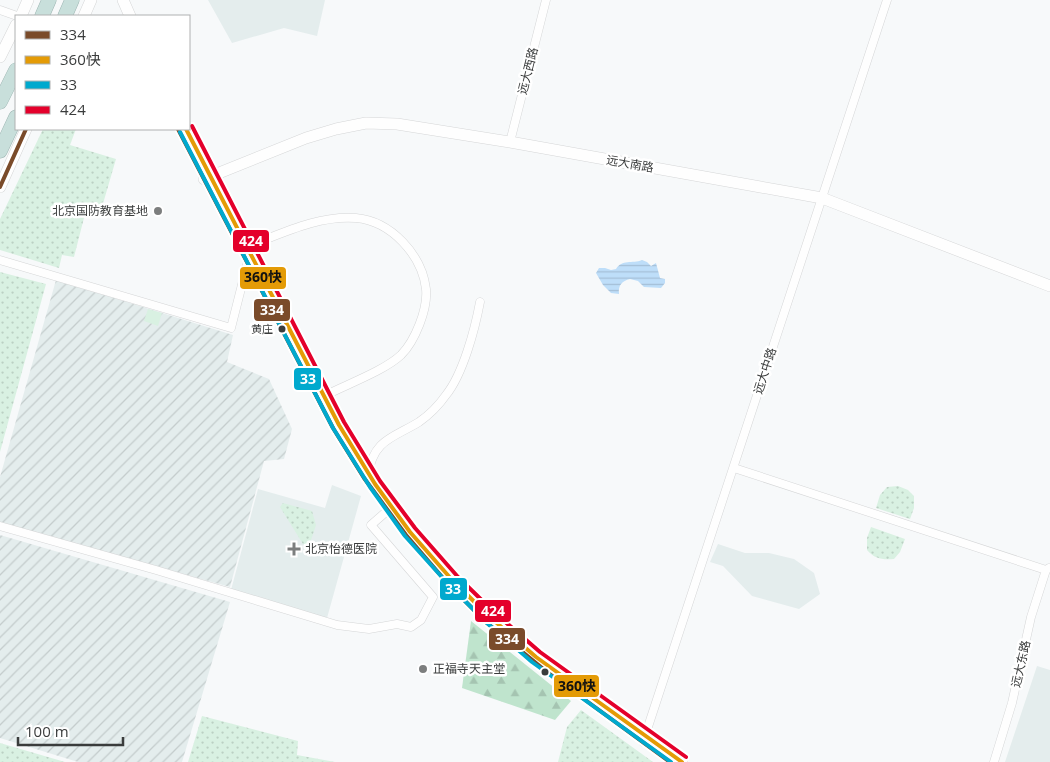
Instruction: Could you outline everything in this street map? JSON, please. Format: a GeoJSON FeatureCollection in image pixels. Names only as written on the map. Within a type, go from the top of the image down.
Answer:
{"type":"FeatureCollection","features":[{"type":"Feature","properties":{"kind":"highway"},"geometry":{"type":"LineString","coordinates":[[42,15],[49,0]]}},
{"type":"Feature","properties":{"kind":"highway"},"geometry":{"type":"LineString","coordinates":[[65,15],[72,0]]}},
{"type":"Feature","properties":{"kind":"highway"},"geometry":{"type":"LineString","coordinates":[[0,102],[15,72]]}},
{"type":"Feature","properties":{"kind":"highway"},"geometry":{"type":"LineString","coordinates":[[0,152],[15,120]]}},
{"type":"Feature","properties":{"kind":"highway"},"geometry":{"type":"LineString","coordinates":[[0,152],[18,130]]}},
{"type":"Feature","properties":{"kind":"street"},"geometry":{"type":"LineString","coordinates":[[20,15],[28,0]]}},
{"type":"Feature","properties":{"kind":"street"},"geometry":{"type":"LineString","coordinates":[[84,15],[91,0]]}},
{"type":"Feature","properties":{"kind":"street"},"geometry":{"type":"LineString","coordinates":[[122,0],[130,15]]}},
{"type":"Feature","properties":{"kind":"street","name":"远大西路"},"geometry":{"type":"LineString","coordinates":[[510,142],[546,0]]}},
{"type":"Feature","properties":{"kind":"street","name":"远大中路"},"geometry":{"type":"LineString","coordinates":[[644,739],[887,0]]}},
{"type":"Feature","properties":{"kind":"street"},"geometry":{"type":"LineString","coordinates":[[0,10],[16,15]]}},
{"type":"Feature","properties":{"kind":"street"},"geometry":{"type":"LineString","coordinates":[[0,57],[15,27]]}},
{"type":"Feature","properties":{"kind":"street","name":"远大南路"},"geometry":{"type":"LineString","coordinates":[[207,177],[336,128],[366,123],[397,124],[510,142],[822,198],[1050,286]]}},
{"type":"Feature","properties":{"kind":"street"},"geometry":{"type":"LineString","coordinates":[[0,187],[26,130]]}},
{"type":"Feature","properties":{"kind":"street"},"geometry":{"type":"LineString","coordinates":[[179,130],[207,177],[339,425],[368,474],[410,532],[453,581],[491,618],[536,657],[644,739],[670,762]]}},
{"type":"Feature","properties":{"kind":"street"},"geometry":{"type":"LineString","coordinates":[[186,130],[207,177]]}},
{"type":"Feature","properties":{"kind":"street"},"geometry":{"type":"LineString","coordinates":[[248,254],[309,224],[328,219],[357,218],[382,226],[395,234],[416,259],[424,276],[426,290],[421,321],[412,341],[402,354],[391,363],[324,396]]}},
{"type":"Feature","properties":{"kind":"street"},"geometry":{"type":"LineString","coordinates":[[0,260],[231,328],[248,254]]}},
{"type":"Feature","properties":{"kind":"street"},"geometry":{"type":"LineString","coordinates":[[248,254],[333,428],[364,478],[406,535],[449,585],[487,622],[547,672],[644,739],[682,762]]}},
{"type":"Feature","properties":{"kind":"street"},"geometry":{"type":"LineString","coordinates":[[368,474],[370,462],[375,452],[388,438],[419,421],[432,411],[447,394],[475,329],[480,302]]}},
{"type":"Feature","properties":{"kind":"street"},"geometry":{"type":"LineString","coordinates":[[734,468],[1048,569]]}},
{"type":"Feature","properties":{"kind":"street"},"geometry":{"type":"LineString","coordinates":[[0,526],[156,570],[337,625],[369,629],[397,624],[411,627],[421,620],[433,596],[371,525],[387,511]]}},
{"type":"Feature","properties":{"kind":"street","name":"远大东路"},"geometry":{"type":"LineString","coordinates":[[994,762],[1012,703],[1031,617],[1048,569]]}},
{"type":"Feature","properties":{"kind":"shaded area"},"geometry":{"type":"Polygon","coordinates":[[[208,0],[325,0],[317,36],[284,28],[232,43],[208,0]]]}},
{"type":"Feature","properties":{"kind":"shaded area"},"geometry":{"type":"Polygon","coordinates":[[[56,280],[233,335],[227,362],[269,379],[292,429],[284,459],[264,461],[230,587],[0,523],[0,477],[56,280]]]}},
{"type":"Feature","properties":{"kind":"shaded area","name":"北京怡德医院"},"geometry":{"type":"Polygon","coordinates":[[[332,485],[361,496],[327,618],[231,590],[258,489],[325,508],[332,485]]]}},
{"type":"Feature","properties":{"kind":"shaded area"},"geometry":{"type":"Polygon","coordinates":[[[0,535],[230,602],[182,762],[78,762],[0,738],[0,535]]]}},
{"type":"Feature","properties":{"kind":"shaded area"},"geometry":{"type":"Polygon","coordinates":[[[718,544],[745,553],[769,553],[794,559],[814,573],[820,594],[799,609],[752,596],[723,566],[710,562],[718,544]]]}},
{"type":"Feature","properties":{"kind":"shaded area"},"geometry":{"type":"Polygon","coordinates":[[[1037,666],[1050,670],[1050,762],[1005,762],[1037,666]]]}},
{"type":"Feature","properties":{"kind":"green space"},"geometry":{"type":"Polygon","coordinates":[[[43,130],[76,130],[70,145],[116,159],[100,214],[86,210],[74,257],[62,255],[59,268],[0,250],[0,219],[43,130]]]}},
{"type":"Feature","properties":{"kind":"green space"},"geometry":{"type":"Polygon","coordinates":[[[0,272],[46,284],[0,452],[0,272]]]}},
{"type":"Feature","properties":{"kind":"green space"},"geometry":{"type":"Polygon","coordinates":[[[148,309],[162,313],[158,326],[144,321],[148,309]]]}},
{"type":"Feature","properties":{"kind":"green space"},"geometry":{"type":"Polygon","coordinates":[[[898,486],[908,490],[914,496],[914,508],[910,519],[876,508],[880,495],[887,487],[898,486]]]}},
{"type":"Feature","properties":{"kind":"green space"},"geometry":{"type":"Polygon","coordinates":[[[283,503],[312,511],[316,525],[310,543],[307,545],[303,544],[280,507],[283,503]]]}},
{"type":"Feature","properties":{"kind":"green space"},"geometry":{"type":"Polygon","coordinates":[[[871,527],[905,539],[900,552],[894,559],[879,558],[867,550],[867,538],[871,527]]]}},
{"type":"Feature","properties":{"kind":"green space"},"geometry":{"type":"Polygon","coordinates":[[[471,621],[571,701],[555,720],[462,688],[471,621]]]}},
{"type":"Feature","properties":{"kind":"green space"},"geometry":{"type":"Polygon","coordinates":[[[581,710],[653,762],[558,762],[567,727],[581,710]]]}},
{"type":"Feature","properties":{"kind":"green space"},"geometry":{"type":"Polygon","coordinates":[[[202,716],[298,741],[297,755],[335,762],[188,762],[202,716]]]}},
{"type":"Feature","properties":{"kind":"green space"},"geometry":{"type":"Polygon","coordinates":[[[0,743],[65,762],[0,762],[0,743]]]}},
{"type":"Feature","properties":{"kind":"water"},"geometry":{"type":"Polygon","coordinates":[[[642,260],[651,266],[656,263],[660,278],[665,279],[665,283],[661,288],[644,287],[638,281],[630,279],[621,284],[619,294],[611,293],[603,285],[596,273],[599,268],[611,270],[624,263],[642,260]]]}},
{"type":"Feature","properties":{"kind":"transit line","name":"424"},"geometry":{"type":"LineString","coordinates":[[192,126],[344,422],[380,481],[415,528],[458,577],[495,613],[540,652],[686,757]]}},
{"type":"Feature","properties":{"kind":"transit line","name":"334"},"geometry":{"type":"LineString","coordinates":[[0,187],[26,130]]}},
{"type":"Feature","properties":{"kind":"transit line","name":"334"},"geometry":{"type":"LineString","coordinates":[[179,130],[333,428],[364,478],[406,535],[449,585],[487,623],[547,672],[670,762]]}},
{"type":"Feature","properties":{"kind":"transit line","name":"360快"},"geometry":{"type":"LineString","coordinates":[[187,130],[339,425],[375,484],[410,532],[453,581],[491,618],[536,657],[682,762]]}},
{"type":"Feature","properties":{"kind":"transit line","name":"33"},"geometry":{"type":"LineString","coordinates":[[180,132],[333,428],[370,487],[405,536],[449,585],[487,623],[532,662],[671,762]]}},
{"type":"Feature","properties":{"kind":"place","name":"北京国防教育基地"},"geometry":{"type":"Point","coordinates":[158,211]}},
{"type":"Feature","properties":{"kind":"place","name":"黄庄"},"geometry":{"type":"Point","coordinates":[282,329]}},
{"type":"Feature","properties":{"kind":"place","name":"北京怡德医院"},"geometry":{"type":"Point","coordinates":[294,549]}},
{"type":"Feature","properties":{"kind":"place","name":"正福寺天主堂"},"geometry":{"type":"Point","coordinates":[423,669]}}]}
